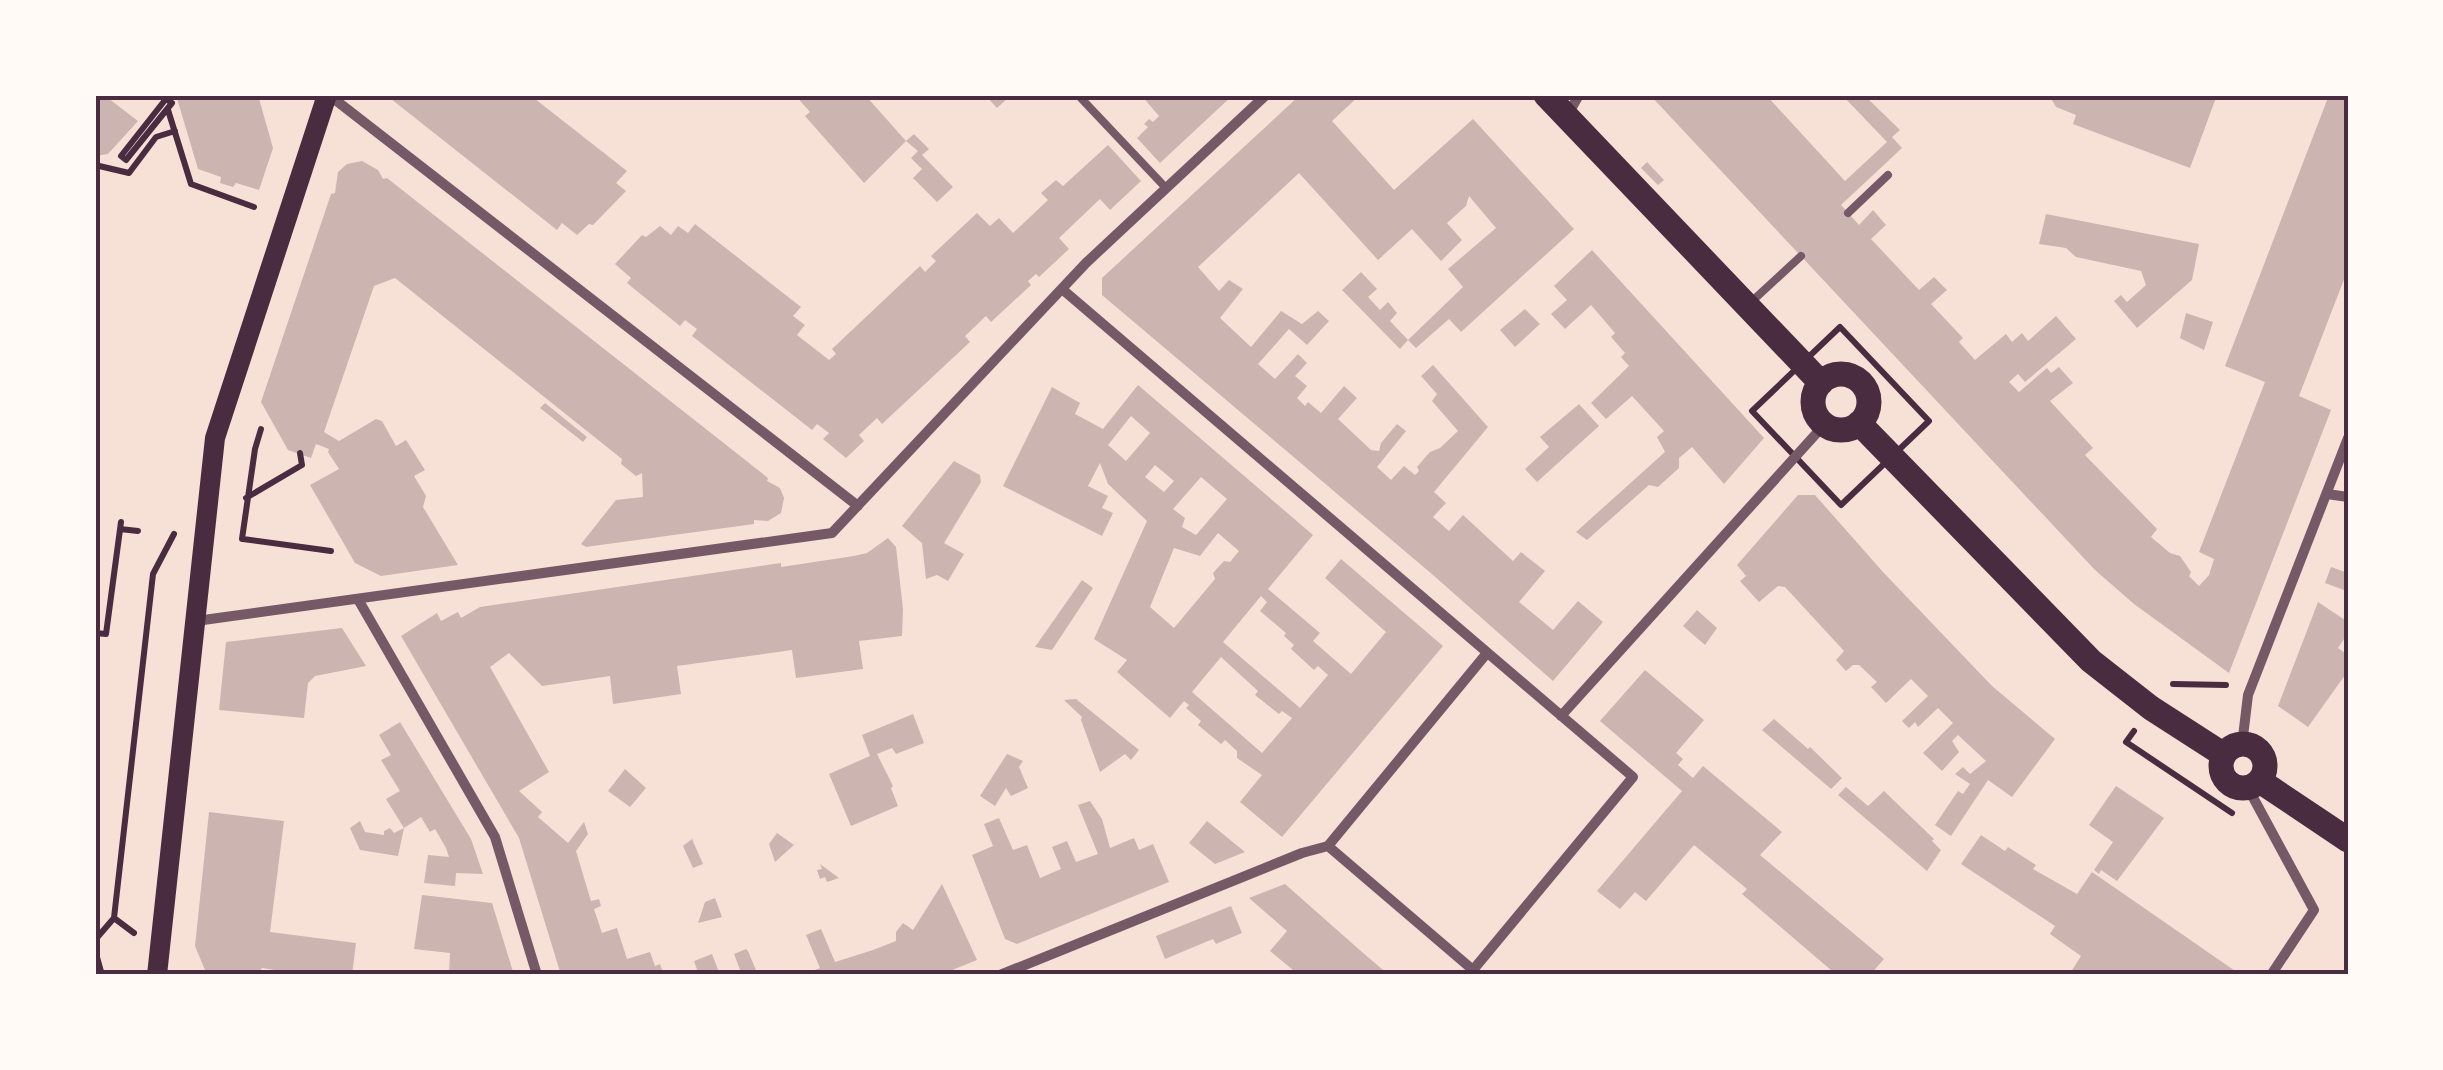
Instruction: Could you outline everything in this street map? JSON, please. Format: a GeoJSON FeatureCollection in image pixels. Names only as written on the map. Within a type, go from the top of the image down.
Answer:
{"type":"FeatureCollection","features":[{"type":"Feature","properties":{"kind":"main road"},"geometry":{"type":"LineString","coordinates":[[156,975],[215,438],[328,95]]}},
{"type":"Feature","properties":{"kind":"main road"},"geometry":{"type":"LineString","coordinates":[[1546,95],[1573,106],[1748,306],[1821,383]]}},
{"type":"Feature","properties":{"kind":"main road"},"geometry":{"type":"LineString","coordinates":[[1834,375],[1844,375],[1861,383],[1868,409],[1860,423],[1842,430],[1824,425],[1812,402],[1821,383],[1834,375]]}},
{"type":"Feature","properties":{"kind":"main road"},"geometry":{"type":"LineString","coordinates":[[1860,423],[2091,660],[2151,708],[2233,750],[2261,754],[2265,768],[2254,784]]}},
{"type":"Feature","properties":{"kind":"main road"},"geometry":{"type":"LineString","coordinates":[[2233,750],[2222,770],[2228,782],[2254,784],[2348,840]]}},
{"type":"Feature","properties":{"kind":"street"},"geometry":{"type":"LineString","coordinates":[[328,95],[858,506]]}},
{"type":"Feature","properties":{"kind":"street"},"geometry":{"type":"LineString","coordinates":[[195,621],[832,533],[1062,289],[1266,95]]}},
{"type":"Feature","properties":{"kind":"street"},"geometry":{"type":"LineString","coordinates":[[1062,289],[1633,777],[1473,970],[1328,846]]}},
{"type":"Feature","properties":{"kind":"street"},"geometry":{"type":"LineString","coordinates":[[1561,716],[1824,425]]}},
{"type":"Feature","properties":{"kind":"street"},"geometry":{"type":"LineString","coordinates":[[2233,750],[2248,694],[2348,438]]}},
{"type":"Feature","properties":{"kind":"street"},"geometry":{"type":"LineString","coordinates":[[2327,494],[2348,497]]}},
{"type":"Feature","properties":{"kind":"street"},"geometry":{"type":"LineString","coordinates":[[359,601],[495,837],[537,975]]}},
{"type":"Feature","properties":{"kind":"street"},"geometry":{"type":"LineString","coordinates":[[1000,975],[1302,853],[1328,846],[1487,653]]}},
{"type":"Feature","properties":{"kind":"street"},"geometry":{"type":"LineString","coordinates":[[2254,784],[2314,910],[2271,975]]}},
{"type":"Feature","properties":{"kind":"lane"},"geometry":{"type":"LineString","coordinates":[[1078,95],[1166,188]]}},
{"type":"Feature","properties":{"kind":"lane"},"geometry":{"type":"LineString","coordinates":[[1848,213],[1888,175]]}},
{"type":"Feature","properties":{"kind":"lane"},"geometry":{"type":"LineString","coordinates":[[1748,306],[1801,256]]}},
{"type":"Feature","properties":{"kind":"path"},"geometry":{"type":"LineString","coordinates":[[168,97],[172,104],[168,109],[126,160],[120,156],[168,97]]}},
{"type":"Feature","properties":{"kind":"path"},"geometry":{"type":"LineString","coordinates":[[168,109],[191,184],[254,206]]}},
{"type":"Feature","properties":{"kind":"path"},"geometry":{"type":"LineString","coordinates":[[95,165],[129,173],[156,137],[186,130]]}},
{"type":"Feature","properties":{"kind":"path"},"geometry":{"type":"LineString","coordinates":[[223,196],[226,185]]}},
{"type":"Feature","properties":{"kind":"path"},"geometry":{"type":"LineString","coordinates":[[261,429],[239,538],[331,551]]}},
{"type":"Feature","properties":{"kind":"path"},"geometry":{"type":"LineString","coordinates":[[245,499],[302,466],[300,453]]}},
{"type":"Feature","properties":{"kind":"path"},"geometry":{"type":"LineString","coordinates":[[95,940],[114,918],[153,574],[180,520]]}},
{"type":"Feature","properties":{"kind":"path"},"geometry":{"type":"LineString","coordinates":[[95,633],[106,634],[121,525],[138,531]]}},
{"type":"Feature","properties":{"kind":"path"},"geometry":{"type":"LineString","coordinates":[[95,621],[108,622]]}},
{"type":"Feature","properties":{"kind":"path"},"geometry":{"type":"LineString","coordinates":[[2168,684],[2232,685],[2248,694]]}},
{"type":"Feature","properties":{"kind":"path"},"geometry":{"type":"LineString","coordinates":[[2126,742],[2242,820]]}},
{"type":"Feature","properties":{"kind":"path"},"geometry":{"type":"LineString","coordinates":[[114,918],[142,939]]}},
{"type":"Feature","properties":{"kind":"path"},"geometry":{"type":"LineString","coordinates":[[95,950],[102,975]]}},
{"type":"Feature","properties":{"kind":"building"},"geometry":{"type":"Polygon","coordinates":[[[95,95],[104,95],[138,121],[108,154],[95,156],[95,95]]]}},
{"type":"Feature","properties":{"kind":"building"},"geometry":{"type":"Polygon","coordinates":[[[176,95],[258,95],[273,148],[259,190],[220,183],[221,177],[198,169],[176,95]]]}},
{"type":"Feature","properties":{"kind":"building"},"geometry":{"type":"Polygon","coordinates":[[[386,95],[530,95],[627,171],[616,183],[626,191],[593,225],[577,235],[562,223],[557,230],[386,95]]]}},
{"type":"Feature","properties":{"kind":"building"},"geometry":{"type":"Polygon","coordinates":[[[795,95],[865,95],[906,141],[864,183],[805,116],[810,112],[795,95]]]}},
{"type":"Feature","properties":{"kind":"building"},"geometry":{"type":"Polygon","coordinates":[[[985,95],[1011,95],[997,108],[985,95]]]}},
{"type":"Feature","properties":{"kind":"building"},"geometry":{"type":"Polygon","coordinates":[[[1141,95],[1233,95],[1160,163],[1137,138],[1148,127],[1144,124],[1149,119],[1153,122],[1159,116],[1141,95]]]}},
{"type":"Feature","properties":{"kind":"building"},"geometry":{"type":"Polygon","coordinates":[[[1300,95],[1360,95],[1332,121],[1394,190],[1473,119],[1574,229],[1461,332],[1449,319],[1416,348],[1408,340],[1463,287],[1448,269],[1496,228],[1469,196],[1466,206],[1447,223],[1462,240],[1441,261],[1412,229],[1378,260],[1299,173],[1198,267],[1219,291],[1229,280],[1243,289],[1220,318],[1251,347],[1281,311],[1302,324],[1318,311],[1329,321],[1307,345],[1289,329],[1258,364],[1275,379],[1298,354],[1307,363],[1295,376],[1307,386],[1297,398],[1321,413],[1344,386],[1357,398],[1338,419],[1371,450],[1379,451],[1397,424],[1406,431],[1377,467],[1391,480],[1404,466],[1415,475],[1430,452],[1458,431],[1432,401],[1437,394],[1421,376],[1433,365],[1488,427],[1434,492],[1446,503],[1433,517],[1449,531],[1463,515],[1513,561],[1521,552],[1545,571],[1519,602],[1553,630],[1578,601],[1603,622],[1553,681],[1102,295],[1102,278],[1300,95]]]}},
{"type":"Feature","properties":{"kind":"building"},"geometry":{"type":"Polygon","coordinates":[[[1650,95],[1766,95],[1845,181],[1887,142],[1842,95],[1864,95],[1900,130],[1892,137],[1902,148],[1841,205],[1859,225],[1873,210],[1886,225],[1871,239],[1919,290],[1934,277],[1947,290],[1931,304],[1963,338],[1959,342],[1975,360],[2006,334],[2012,342],[2022,333],[2028,341],[2056,316],[2076,339],[2025,382],[2018,374],[2009,382],[2019,392],[2047,368],[2051,373],[2059,367],[2073,383],[2050,401],[2093,448],[2085,455],[2157,529],[2151,537],[2180,556],[2191,572],[2189,576],[2199,586],[2209,575],[2214,559],[2199,552],[2265,382],[2225,366],[2329,95],[2348,95],[2348,269],[2299,396],[2331,410],[2229,673],[2134,604],[2095,570],[1650,95]]]}},
{"type":"Feature","properties":{"kind":"building"},"geometry":{"type":"Polygon","coordinates":[[[2049,95],[2217,95],[2190,168],[2073,124],[2076,115],[2056,107],[2049,95]]]}},
{"type":"Feature","properties":{"kind":"building"},"geometry":{"type":"Polygon","coordinates":[[[914,134],[929,149],[922,155],[953,187],[937,202],[913,178],[922,169],[911,158],[918,151],[906,141],[914,134]]]}},
{"type":"Feature","properties":{"kind":"building"},"geometry":{"type":"Polygon","coordinates":[[[1108,145],[1141,181],[1110,210],[1100,199],[1059,238],[1069,249],[1039,277],[1036,274],[1028,281],[1031,285],[991,322],[986,316],[965,336],[970,342],[882,424],[877,418],[859,435],[864,441],[846,458],[823,439],[829,433],[817,424],[812,430],[692,336],[697,329],[685,320],[680,326],[627,283],[631,278],[615,264],[642,235],[646,237],[660,226],[671,235],[678,226],[688,233],[695,224],[801,307],[793,316],[805,325],[797,335],[829,360],[836,354],[832,349],[920,266],[925,272],[936,261],[931,256],[977,213],[990,226],[999,218],[1013,233],[1048,200],[1041,193],[1056,180],[1063,186],[1108,145]]]}},
{"type":"Feature","properties":{"kind":"building"},"geometry":{"type":"Polygon","coordinates":[[[362,161],[780,488],[784,498],[781,513],[768,521],[754,520],[754,524],[586,547],[581,544],[616,500],[643,497],[642,473],[636,476],[621,464],[622,459],[395,278],[374,286],[324,432],[339,441],[376,419],[382,421],[396,446],[406,440],[425,470],[414,476],[426,496],[423,507],[458,565],[381,576],[355,563],[310,485],[339,469],[329,449],[316,444],[311,458],[288,450],[261,402],[331,194],[335,193],[338,172],[347,164],[362,161]]]}},
{"type":"Feature","properties":{"kind":"building"},"geometry":{"type":"Polygon","coordinates":[[[1647,162],[1664,180],[1658,185],[1641,168],[1647,162]]]}},
{"type":"Feature","properties":{"kind":"building"},"geometry":{"type":"Polygon","coordinates":[[[2046,214],[2199,244],[2192,280],[2137,328],[2114,301],[2121,295],[2127,302],[2146,285],[2141,271],[2076,257],[2066,248],[2039,244],[2046,214]]]}},
{"type":"Feature","properties":{"kind":"building"},"geometry":{"type":"Polygon","coordinates":[[[1592,250],[1764,438],[1724,484],[1692,447],[1679,458],[1679,468],[1658,487],[1649,485],[1587,540],[1576,532],[1665,452],[1657,437],[1664,431],[1632,396],[1606,419],[1591,403],[1629,366],[1621,357],[1625,353],[1611,337],[1615,333],[1591,305],[1565,329],[1551,314],[1567,300],[1554,286],[1592,250]]]}},
{"type":"Feature","properties":{"kind":"building"},"geometry":{"type":"Polygon","coordinates":[[[1361,272],[1377,289],[1368,297],[1380,310],[1388,302],[1397,313],[1390,321],[1408,340],[1400,349],[1342,290],[1361,272]]]}},
{"type":"Feature","properties":{"kind":"building"},"geometry":{"type":"Polygon","coordinates":[[[1525,309],[1540,324],[1515,347],[1500,330],[1525,309]]]}},
{"type":"Feature","properties":{"kind":"building"},"geometry":{"type":"Polygon","coordinates":[[[2186,313],[2213,322],[2204,350],[2180,338],[2186,313]]]}},
{"type":"Feature","properties":{"kind":"building"},"geometry":{"type":"Polygon","coordinates":[[[1138,385],[1313,535],[1268,589],[1320,633],[1313,641],[1351,674],[1386,632],[1325,578],[1341,559],[1443,646],[1282,837],[1240,802],[1262,775],[1237,758],[1237,751],[1225,740],[1221,744],[1198,725],[1201,721],[1186,708],[1189,705],[1184,701],[1170,718],[1117,672],[1127,660],[1094,639],[1147,521],[1108,484],[1100,463],[1088,486],[1108,496],[1102,508],[1113,513],[1102,536],[1003,486],[1052,387],[1080,403],[1075,414],[1103,429],[1138,385]],[[1131,416],[1108,445],[1126,461],[1150,433],[1131,416]],[[1155,465],[1145,477],[1164,492],[1174,481],[1155,465]],[[1201,477],[1173,509],[1185,518],[1182,527],[1196,535],[1227,499],[1201,477]],[[1218,533],[1200,556],[1174,548],[1150,607],[1174,628],[1215,579],[1213,573],[1239,551],[1218,533]],[[1261,596],[1223,642],[1300,708],[1328,675],[1318,666],[1314,670],[1291,649],[1294,645],[1284,636],[1286,633],[1260,611],[1267,602],[1261,596]],[[1221,657],[1192,692],[1262,753],[1292,718],[1282,711],[1279,714],[1255,695],[1258,691],[1221,657]]]}},
{"type":"Feature","properties":{"kind":"building"},"geometry":{"type":"Polygon","coordinates":[[[545,403],[587,437],[583,442],[540,408],[545,403]]]}},
{"type":"Feature","properties":{"kind":"building"},"geometry":{"type":"Polygon","coordinates":[[[1579,404],[1599,426],[1537,482],[1525,469],[1549,447],[1540,437],[1579,404]]]}},
{"type":"Feature","properties":{"kind":"building"},"geometry":{"type":"Polygon","coordinates":[[[954,461],[980,475],[981,482],[944,543],[964,554],[948,581],[937,575],[926,579],[922,543],[902,526],[954,461]]]}},
{"type":"Feature","properties":{"kind":"building"},"geometry":{"type":"Polygon","coordinates":[[[1798,495],[1815,495],[1992,686],[2055,739],[2012,797],[1988,780],[1951,836],[1935,825],[1958,791],[1963,794],[1970,784],[1955,774],[1963,767],[1970,774],[1986,761],[1958,735],[1952,741],[1959,752],[1942,771],[1923,753],[1953,723],[1938,708],[1918,727],[1915,722],[1909,728],[1902,721],[1928,696],[1911,679],[1886,703],[1871,687],[1877,682],[1859,665],[1846,671],[1836,660],[1844,651],[1785,587],[1778,586],[1759,602],[1740,581],[1746,576],[1737,565],[1798,495]]]}},
{"type":"Feature","properties":{"kind":"building"},"geometry":{"type":"Polygon","coordinates":[[[888,538],[896,547],[902,636],[859,641],[863,669],[796,678],[792,650],[677,666],[681,694],[613,704],[610,676],[542,686],[509,653],[490,667],[549,772],[519,791],[542,812],[538,817],[568,843],[584,822],[588,834],[576,851],[591,901],[599,899],[601,906],[594,909],[602,933],[617,928],[627,959],[650,952],[655,966],[660,964],[664,975],[561,975],[519,838],[401,636],[437,613],[441,621],[458,612],[461,618],[480,607],[854,556],[867,553],[888,538]]]}},
{"type":"Feature","properties":{"kind":"building"},"geometry":{"type":"Polygon","coordinates":[[[2331,567],[2348,573],[2344,590],[2325,583],[2331,567]]]}},
{"type":"Feature","properties":{"kind":"building"},"geometry":{"type":"Polygon","coordinates":[[[1082,580],[1093,588],[1052,650],[1035,647],[1082,580]]]}},
{"type":"Feature","properties":{"kind":"building"},"geometry":{"type":"Polygon","coordinates":[[[2318,602],[2348,622],[2348,633],[2338,648],[2348,655],[2348,671],[2308,727],[2278,706],[2318,602]]]}},
{"type":"Feature","properties":{"kind":"building"},"geometry":{"type":"Polygon","coordinates":[[[1697,610],[1717,628],[1705,645],[1683,626],[1697,610]]]}},
{"type":"Feature","properties":{"kind":"building"},"geometry":{"type":"Polygon","coordinates":[[[342,628],[366,666],[315,676],[308,683],[304,718],[219,710],[226,642],[342,628]]]}},
{"type":"Feature","properties":{"kind":"building"},"geometry":{"type":"Polygon","coordinates":[[[1645,670],[1704,720],[1676,753],[1683,759],[1678,765],[1693,778],[1703,766],[1782,832],[1760,855],[1884,959],[1870,975],[1828,975],[1832,971],[1742,894],[1747,889],[1694,845],[1646,901],[1635,892],[1620,909],[1597,891],[1682,791],[1600,721],[1645,670]]]}},
{"type":"Feature","properties":{"kind":"building"},"geometry":{"type":"Polygon","coordinates":[[[1076,699],[1139,750],[1131,760],[1125,754],[1100,772],[1082,717],[1064,700],[1076,699]]]}},
{"type":"Feature","properties":{"kind":"building"},"geometry":{"type":"Polygon","coordinates":[[[913,714],[924,743],[896,754],[892,748],[877,754],[898,806],[851,826],[829,774],[870,756],[862,735],[913,714]]]}},
{"type":"Feature","properties":{"kind":"building"},"geometry":{"type":"Polygon","coordinates":[[[1774,719],[1842,778],[1831,789],[1762,730],[1774,719]]]}},
{"type":"Feature","properties":{"kind":"building"},"geometry":{"type":"Polygon","coordinates":[[[400,722],[471,839],[483,874],[456,873],[455,886],[424,883],[428,855],[449,857],[435,829],[430,832],[421,817],[404,828],[386,799],[400,791],[381,760],[391,755],[379,735],[400,722]]]}},
{"type":"Feature","properties":{"kind":"building"},"geometry":{"type":"Polygon","coordinates":[[[1007,754],[1023,761],[1019,767],[1028,788],[1011,796],[1006,788],[995,806],[980,796],[1007,754]]]}},
{"type":"Feature","properties":{"kind":"building"},"geometry":{"type":"Polygon","coordinates":[[[625,769],[646,788],[630,807],[608,791],[625,769]]]}},
{"type":"Feature","properties":{"kind":"building"},"geometry":{"type":"Polygon","coordinates":[[[2116,786],[2164,818],[2117,881],[2101,870],[2099,874],[2094,870],[2113,842],[2089,825],[2116,786]]]}},
{"type":"Feature","properties":{"kind":"building"},"geometry":{"type":"Polygon","coordinates":[[[1846,787],[1868,806],[1884,791],[1934,839],[1941,850],[1927,871],[1838,795],[1846,787]]]}},
{"type":"Feature","properties":{"kind":"building"},"geometry":{"type":"Polygon","coordinates":[[[1090,801],[1102,819],[1110,848],[1134,838],[1139,850],[1153,844],[1169,882],[1017,944],[1005,939],[972,855],[993,846],[984,824],[999,818],[1013,850],[1027,845],[1040,878],[1061,869],[1052,847],[1067,841],[1076,862],[1098,854],[1078,805],[1090,801]]]}},
{"type":"Feature","properties":{"kind":"building"},"geometry":{"type":"Polygon","coordinates":[[[209,812],[284,821],[270,932],[356,943],[352,975],[306,975],[262,968],[257,975],[207,975],[195,946],[209,812]]]}},
{"type":"Feature","properties":{"kind":"building"},"geometry":{"type":"Polygon","coordinates":[[[360,821],[365,832],[384,835],[390,828],[394,833],[404,828],[398,856],[360,850],[350,828],[360,821]]]}},
{"type":"Feature","properties":{"kind":"building"},"geometry":{"type":"Polygon","coordinates":[[[1207,821],[1245,852],[1215,864],[1189,843],[1207,821]]]}},
{"type":"Feature","properties":{"kind":"building"},"geometry":{"type":"Polygon","coordinates":[[[777,833],[794,845],[775,862],[769,844],[777,833]]]}},
{"type":"Feature","properties":{"kind":"building"},"geometry":{"type":"Polygon","coordinates":[[[1981,835],[2005,851],[2008,847],[2036,865],[2033,869],[2077,894],[2092,872],[2241,975],[2069,975],[2081,956],[2050,934],[2055,926],[1961,864],[1981,835]]]}},
{"type":"Feature","properties":{"kind":"building"},"geometry":{"type":"Polygon","coordinates":[[[692,839],[703,864],[693,868],[683,846],[692,839]]]}},
{"type":"Feature","properties":{"kind":"building"},"geometry":{"type":"Polygon","coordinates":[[[820,864],[839,878],[827,882],[825,877],[820,879],[820,864]]]}},
{"type":"Feature","properties":{"kind":"building"},"geometry":{"type":"Polygon","coordinates":[[[942,884],[977,960],[940,975],[802,975],[820,968],[806,935],[821,929],[835,962],[873,950],[896,941],[896,932],[903,923],[913,930],[942,884]]]}},
{"type":"Feature","properties":{"kind":"building"},"geometry":{"type":"Polygon","coordinates":[[[1285,884],[1389,975],[1299,975],[1270,951],[1287,931],[1249,898],[1285,884]]]}},
{"type":"Feature","properties":{"kind":"building"},"geometry":{"type":"Polygon","coordinates":[[[422,895],[492,903],[514,975],[449,973],[450,953],[414,949],[422,895]]]}},
{"type":"Feature","properties":{"kind":"building"},"geometry":{"type":"Polygon","coordinates":[[[715,898],[722,917],[698,923],[705,902],[715,898]]]}},
{"type":"Feature","properties":{"kind":"building"},"geometry":{"type":"Polygon","coordinates":[[[1231,906],[1242,933],[1216,944],[1213,939],[1165,959],[1156,936],[1231,906]]]}},
{"type":"Feature","properties":{"kind":"building"},"geometry":{"type":"Polygon","coordinates":[[[746,949],[758,975],[742,975],[734,954],[746,949]]]}},
{"type":"Feature","properties":{"kind":"building"},"geometry":{"type":"Polygon","coordinates":[[[712,954],[720,975],[699,975],[694,961],[712,954]]]}}]}
